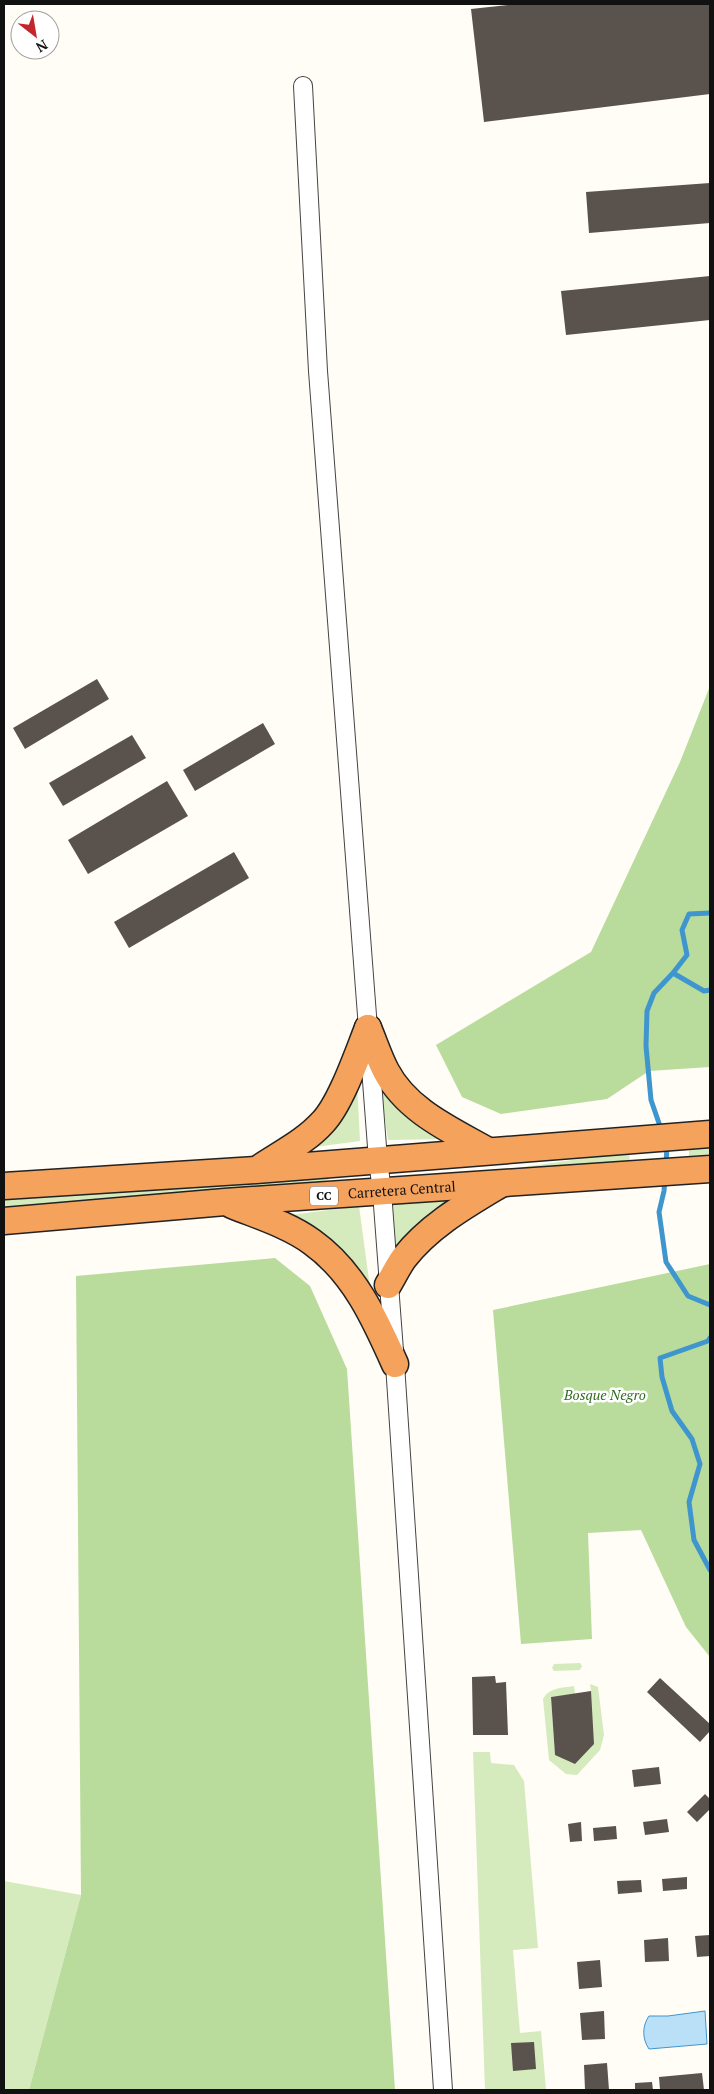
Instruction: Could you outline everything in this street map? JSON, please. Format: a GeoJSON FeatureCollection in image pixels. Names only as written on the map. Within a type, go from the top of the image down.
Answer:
{"type":"FeatureCollection","features":[{"type":"Feature","properties":{"kind":"highway"},"geometry":{"type":"LineString","coordinates":[[368,1028],[386,1072],[405,1098],[431,1119],[488,1151]]}},
{"type":"Feature","properties":{"kind":"highway"},"geometry":{"type":"LineString","coordinates":[[256,1170],[297,1144],[324,1121],[342,1091],[368,1028]]}},
{"type":"Feature","properties":{"kind":"highway"},"geometry":{"type":"LineString","coordinates":[[4,1186],[256,1170],[699,1135]]}},
{"type":"Feature","properties":{"kind":"highway","name":"Carretera Central"},"geometry":{"type":"LineString","coordinates":[[4,1221],[225,1202],[700,1170]]}},
{"type":"Feature","properties":{"kind":"highway"},"geometry":{"type":"LineString","coordinates":[[388,1285],[403,1259],[428,1233],[461,1208],[503,1182]]}},
{"type":"Feature","properties":{"kind":"highway"},"geometry":{"type":"LineString","coordinates":[[225,1202],[272,1221],[312,1242],[346,1273],[374,1317],[395,1364]]}},
{"type":"Feature","properties":{"kind":"street"},"geometry":{"type":"LineString","coordinates":[[303,86],[318,371],[395,1364],[443,2090]]}},
{"type":"Feature","properties":{"kind":"green space"},"geometry":{"type":"Polygon","coordinates":[[[710,686],[710,1067],[649,1071],[607,1099],[501,1114],[462,1097],[436,1045],[591,952],[680,762],[710,686]]]}},
{"type":"Feature","properties":{"kind":"green space"},"geometry":{"type":"Polygon","coordinates":[[[378,1071],[447,1139],[388,1140],[378,1071]]]}},
{"type":"Feature","properties":{"kind":"green space"},"geometry":{"type":"Polygon","coordinates":[[[357,1084],[360,1141],[300,1149],[357,1084]]]}},
{"type":"Feature","properties":{"kind":"green space"},"geometry":{"type":"Polygon","coordinates":[[[710,1145],[710,1154],[689,1156],[689,1146],[710,1145]]]}},
{"type":"Feature","properties":{"kind":"green space"},"geometry":{"type":"Polygon","coordinates":[[[629,1152],[630,1162],[495,1171],[629,1152]]]}},
{"type":"Feature","properties":{"kind":"green space"},"geometry":{"type":"Polygon","coordinates":[[[315,1176],[330,1179],[316,1185],[4,1208],[4,1199],[315,1176]]]}},
{"type":"Feature","properties":{"kind":"green space"},"geometry":{"type":"Polygon","coordinates":[[[458,1195],[394,1255],[392,1202],[458,1195]]]}},
{"type":"Feature","properties":{"kind":"green space"},"geometry":{"type":"Polygon","coordinates":[[[359,1206],[371,1295],[283,1216],[359,1206]]]}},
{"type":"Feature","properties":{"kind":"green space"},"geometry":{"type":"Polygon","coordinates":[[[275,1258],[310,1286],[347,1369],[395,2090],[29,2090],[81,1895],[76,1276],[275,1258]]]}},
{"type":"Feature","properties":{"kind":"green space","name":"Bosque Negro"},"geometry":{"type":"Polygon","coordinates":[[[710,1264],[710,1657],[686,1627],[641,1530],[588,1533],[592,1639],[521,1644],[493,1310],[710,1264]]]}},
{"type":"Feature","properties":{"kind":"green space"},"geometry":{"type":"Polygon","coordinates":[[[580,1663],[582,1666],[580,1670],[554,1671],[552,1668],[554,1664],[580,1663]]]}},
{"type":"Feature","properties":{"kind":"green space"},"geometry":{"type":"Polygon","coordinates":[[[590,1684],[598,1687],[604,1735],[600,1750],[577,1775],[566,1774],[549,1760],[543,1699],[553,1690],[574,1686],[575,1694],[551,1697],[555,1755],[591,1691],[590,1684]]]}},
{"type":"Feature","properties":{"kind":"green space"},"geometry":{"type":"Polygon","coordinates":[[[473,1752],[490,1752],[491,1763],[514,1765],[524,1781],[538,1948],[513,1950],[520,2033],[541,2031],[546,2090],[485,2090],[473,1752]]]}},
{"type":"Feature","properties":{"kind":"green space"},"geometry":{"type":"Polygon","coordinates":[[[4,1881],[81,1895],[29,2090],[4,2090],[4,1881]]]}},
{"type":"Feature","properties":{"kind":"water"},"geometry":{"type":"Polygon","coordinates":[[[705,2011],[707,2044],[649,2049],[645,2041],[644,2032],[649,2016],[668,2016],[705,2011]]]}},
{"type":"Feature","properties":{"kind":"building"},"geometry":{"type":"Polygon","coordinates":[[[516,4],[710,4],[710,94],[484,122],[471,9],[516,4]]]}},
{"type":"Feature","properties":{"kind":"building"},"geometry":{"type":"Polygon","coordinates":[[[710,183],[710,223],[589,233],[586,192],[710,183]]]}},
{"type":"Feature","properties":{"kind":"building"},"geometry":{"type":"Polygon","coordinates":[[[710,276],[710,320],[566,335],[561,291],[710,276]]]}},
{"type":"Feature","properties":{"kind":"building"},"geometry":{"type":"Polygon","coordinates":[[[97,679],[109,699],[25,749],[13,728],[97,679]]]}},
{"type":"Feature","properties":{"kind":"building"},"geometry":{"type":"Polygon","coordinates":[[[263,723],[275,744],[195,791],[183,770],[263,723]]]}},
{"type":"Feature","properties":{"kind":"building"},"geometry":{"type":"Polygon","coordinates":[[[132,735],[146,758],[63,806],[49,783],[132,735]]]}},
{"type":"Feature","properties":{"kind":"building"},"geometry":{"type":"Polygon","coordinates":[[[167,781],[188,816],[88,874],[68,840],[167,781]]]}},
{"type":"Feature","properties":{"kind":"building"},"geometry":{"type":"Polygon","coordinates":[[[234,852],[249,878],[129,948],[114,922],[234,852]]]}},
{"type":"Feature","properties":{"kind":"building"},"geometry":{"type":"Polygon","coordinates":[[[495,1676],[496,1683],[506,1682],[508,1735],[473,1735],[472,1677],[495,1676]]]}},
{"type":"Feature","properties":{"kind":"building"},"geometry":{"type":"Polygon","coordinates":[[[660,1678],[710,1724],[710,1731],[700,1742],[647,1692],[660,1678]]]}},
{"type":"Feature","properties":{"kind":"building"},"geometry":{"type":"Polygon","coordinates":[[[591,1691],[594,1744],[575,1764],[555,1755],[551,1697],[591,1691]]]}},
{"type":"Feature","properties":{"kind":"building"},"geometry":{"type":"Polygon","coordinates":[[[659,1767],[661,1784],[634,1787],[632,1770],[659,1767]]]}},
{"type":"Feature","properties":{"kind":"building"},"geometry":{"type":"Polygon","coordinates":[[[705,1794],[710,1799],[710,1809],[697,1822],[687,1812],[705,1794]]]}},
{"type":"Feature","properties":{"kind":"building"},"geometry":{"type":"Polygon","coordinates":[[[667,1819],[669,1832],[645,1835],[643,1822],[667,1819]]]}},
{"type":"Feature","properties":{"kind":"building"},"geometry":{"type":"Polygon","coordinates":[[[581,1822],[582,1841],[570,1842],[568,1824],[581,1822]]]}},
{"type":"Feature","properties":{"kind":"building"},"geometry":{"type":"Polygon","coordinates":[[[616,1826],[617,1839],[594,1841],[593,1828],[616,1826]]]}},
{"type":"Feature","properties":{"kind":"building"},"geometry":{"type":"Polygon","coordinates":[[[687,1877],[687,1889],[663,1891],[662,1879],[687,1877]]]}},
{"type":"Feature","properties":{"kind":"building"},"geometry":{"type":"Polygon","coordinates":[[[641,1880],[642,1892],[618,1894],[617,1881],[641,1880]]]}},
{"type":"Feature","properties":{"kind":"building"},"geometry":{"type":"Polygon","coordinates":[[[710,1935],[710,1956],[697,1957],[695,1936],[710,1935]]]}},
{"type":"Feature","properties":{"kind":"building"},"geometry":{"type":"Polygon","coordinates":[[[668,1938],[669,1961],[645,1962],[644,1940],[668,1938]]]}},
{"type":"Feature","properties":{"kind":"building"},"geometry":{"type":"Polygon","coordinates":[[[600,1960],[602,1987],[579,1989],[577,1962],[600,1960]]]}},
{"type":"Feature","properties":{"kind":"building"},"geometry":{"type":"Polygon","coordinates":[[[604,2011],[605,2039],[582,2040],[580,2013],[604,2011]]]}},
{"type":"Feature","properties":{"kind":"building"},"geometry":{"type":"Polygon","coordinates":[[[534,2042],[536,2069],[513,2071],[511,2043],[534,2042]]]}},
{"type":"Feature","properties":{"kind":"building"},"geometry":{"type":"Polygon","coordinates":[[[607,2063],[609,2090],[585,2090],[584,2065],[607,2063]]]}},
{"type":"Feature","properties":{"kind":"building"},"geometry":{"type":"Polygon","coordinates":[[[702,2073],[704,2090],[660,2090],[659,2077],[702,2073]]]}},
{"type":"Feature","properties":{"kind":"building"},"geometry":{"type":"Polygon","coordinates":[[[652,2082],[653,2090],[635,2090],[635,2083],[652,2082]]]}},
{"type":"Feature","properties":{"kind":"waterway"},"geometry":{"type":"LineString","coordinates":[[661,1129],[651,1100],[646,1046],[647,1011],[654,993],[687,955],[682,930],[689,914],[710,913]]}},
{"type":"Feature","properties":{"kind":"waterway"},"geometry":{"type":"LineString","coordinates":[[673,973],[704,991],[710,990]]}},
{"type":"Feature","properties":{"kind":"waterway"},"geometry":{"type":"LineString","coordinates":[[666,1165],[667,1144]]}},
{"type":"Feature","properties":{"kind":"waterway"},"geometry":{"type":"LineString","coordinates":[[665,1178],[659,1212],[666,1262],[688,1296],[710,1305]]}},
{"type":"Feature","properties":{"kind":"waterway"},"geometry":{"type":"LineString","coordinates":[[710,1338],[708,1341],[660,1358],[662,1377],[672,1411],[692,1439],[700,1464],[689,1502],[694,1540],[710,1570]]}}]}
